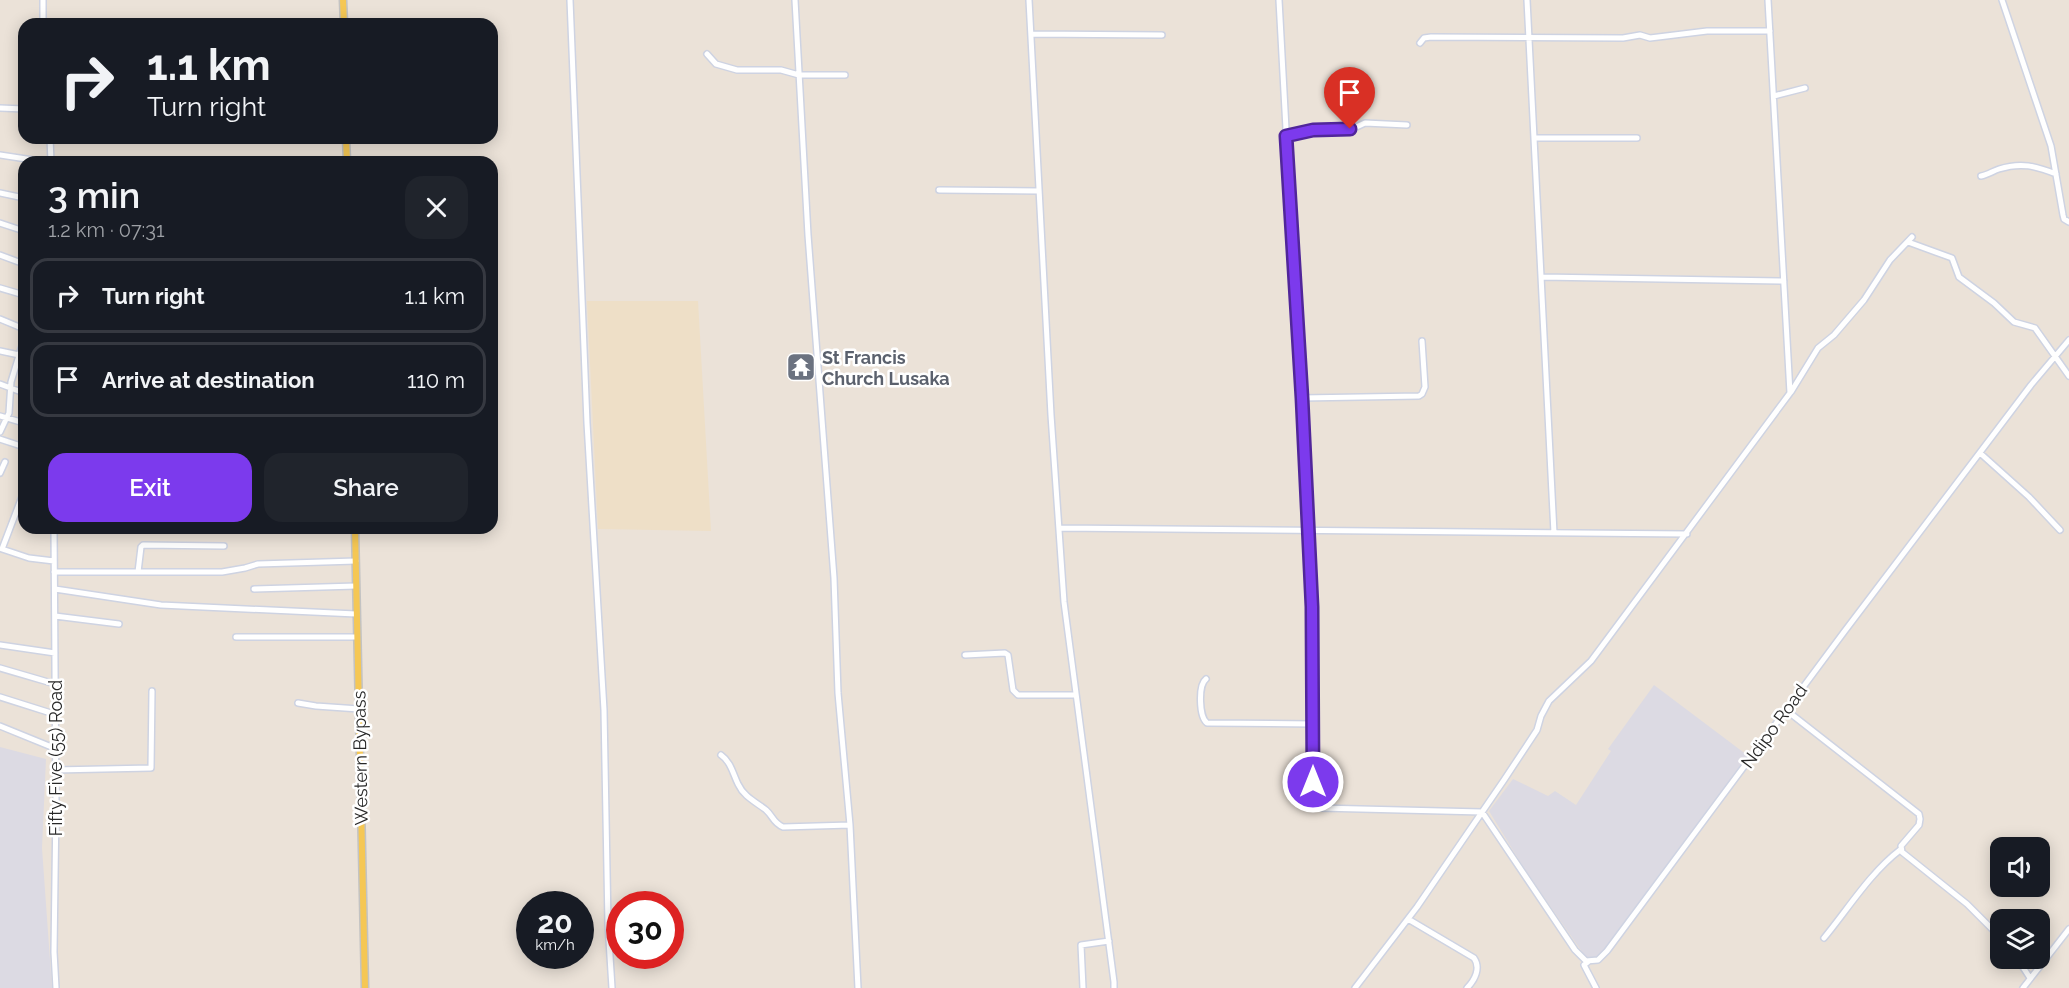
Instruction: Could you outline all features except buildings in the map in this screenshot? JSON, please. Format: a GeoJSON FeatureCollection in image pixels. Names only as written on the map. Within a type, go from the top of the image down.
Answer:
{"type":"FeatureCollection","features":[{"type":"Feature","properties":{"kind":"main road"},"geometry":{"type":"LineString","coordinates":[[343,0],[344,18]]}},
{"type":"Feature","properties":{"kind":"main road","name":"Western Bypass"},"geometry":{"type":"LineString","coordinates":[[355,534],[365,988]]}},
{"type":"Feature","properties":{"kind":"street"},"geometry":{"type":"LineString","coordinates":[[43,0],[43,18]]}},
{"type":"Feature","properties":{"kind":"street"},"geometry":{"type":"LineString","coordinates":[[570,0],[588,445],[604,710],[608,924],[612,988]]}},
{"type":"Feature","properties":{"kind":"street"},"geometry":{"type":"LineString","coordinates":[[795,0],[808,235],[834,578],[838,693],[850,825],[858,988]]}},
{"type":"Feature","properties":{"kind":"street"},"geometry":{"type":"LineString","coordinates":[[1029,0],[1064,602],[1114,988]]}},
{"type":"Feature","properties":{"kind":"street"},"geometry":{"type":"LineString","coordinates":[[1279,0],[1313,628],[1313,801],[1317,807],[1482,812]]}},
{"type":"Feature","properties":{"kind":"street"},"geometry":{"type":"LineString","coordinates":[[1527,0],[1554,533]]}},
{"type":"Feature","properties":{"kind":"street"},"geometry":{"type":"LineString","coordinates":[[1768,0],[1790,393]]}},
{"type":"Feature","properties":{"kind":"street"},"geometry":{"type":"LineString","coordinates":[[2002,0],[2051,146],[2063,215],[2064,219],[2069,222]]}},
{"type":"Feature","properties":{"kind":"street"},"geometry":{"type":"LineString","coordinates":[[1420,43],[1424,38],[1431,37],[1623,38],[1640,35],[1650,38],[1704,31],[1770,31]]}},
{"type":"Feature","properties":{"kind":"street"},"geometry":{"type":"LineString","coordinates":[[1031,34],[1162,35]]}},
{"type":"Feature","properties":{"kind":"street"},"geometry":{"type":"LineString","coordinates":[[707,54],[713,62],[730,69],[781,70],[800,75],[845,75]]}},
{"type":"Feature","properties":{"kind":"street"},"geometry":{"type":"LineString","coordinates":[[1774,96],[1805,88]]}},
{"type":"Feature","properties":{"kind":"street"},"geometry":{"type":"LineString","coordinates":[[0,108],[18,109]]}},
{"type":"Feature","properties":{"kind":"street"},"geometry":{"type":"LineString","coordinates":[[1286,136],[1313,130],[1352,129],[1365,123],[1407,125]]}},
{"type":"Feature","properties":{"kind":"street"},"geometry":{"type":"LineString","coordinates":[[1534,138],[1637,138]]}},
{"type":"Feature","properties":{"kind":"street"},"geometry":{"type":"LineString","coordinates":[[0,155],[18,158]]}},
{"type":"Feature","properties":{"kind":"street"},"geometry":{"type":"LineString","coordinates":[[1981,176],[2020,165],[2034,166],[2056,174]]}},
{"type":"Feature","properties":{"kind":"street"},"geometry":{"type":"LineString","coordinates":[[939,190],[1039,191]]}},
{"type":"Feature","properties":{"kind":"street"},"geometry":{"type":"LineString","coordinates":[[0,192],[18,196]]}},
{"type":"Feature","properties":{"kind":"street"},"geometry":{"type":"LineString","coordinates":[[0,223],[18,229]]}},
{"type":"Feature","properties":{"kind":"street"},"geometry":{"type":"LineString","coordinates":[[1354,988],[1408,919],[1535,734],[1540,716],[1549,701],[1591,661],[1790,393],[1818,348],[1834,335],[1864,300],[1890,260],[1910,239],[1952,258],[1959,277],[1994,303],[2014,322],[2035,328],[2069,376]]}},
{"type":"Feature","properties":{"kind":"street"},"geometry":{"type":"LineString","coordinates":[[0,255],[18,262]]}},
{"type":"Feature","properties":{"kind":"street"},"geometry":{"type":"LineString","coordinates":[[1542,277],[1784,281]]}},
{"type":"Feature","properties":{"kind":"street"},"geometry":{"type":"LineString","coordinates":[[0,288],[18,293]]}},
{"type":"Feature","properties":{"kind":"street"},"geometry":{"type":"LineString","coordinates":[[0,319],[18,326]]}},
{"type":"Feature","properties":{"kind":"street","name":"Ndipo Road"},"geometry":{"type":"LineString","coordinates":[[1589,961],[1601,957],[1614,941],[1844,632],[2069,340]]}},
{"type":"Feature","properties":{"kind":"street"},"geometry":{"type":"LineString","coordinates":[[1302,398],[1419,396],[1425,387],[1422,341]]}},
{"type":"Feature","properties":{"kind":"street"},"geometry":{"type":"LineString","coordinates":[[0,351],[18,355]]}},
{"type":"Feature","properties":{"kind":"street"},"geometry":{"type":"LineString","coordinates":[[0,432],[7,419],[13,374],[18,364]]}},
{"type":"Feature","properties":{"kind":"street"},"geometry":{"type":"LineString","coordinates":[[0,384],[18,390]]}},
{"type":"Feature","properties":{"kind":"street"},"geometry":{"type":"LineString","coordinates":[[0,416],[18,422]]}},
{"type":"Feature","properties":{"kind":"street"},"geometry":{"type":"LineString","coordinates":[[0,438],[18,445]]}},
{"type":"Feature","properties":{"kind":"street"},"geometry":{"type":"LineString","coordinates":[[1980,453],[2029,497],[2060,530]]}},
{"type":"Feature","properties":{"kind":"street"},"geometry":{"type":"LineString","coordinates":[[0,473],[5,462]]}},
{"type":"Feature","properties":{"kind":"street"},"geometry":{"type":"LineString","coordinates":[[18,507],[2,549],[29,558],[54,561]]}},
{"type":"Feature","properties":{"kind":"street"},"geometry":{"type":"LineString","coordinates":[[1060,528],[1687,534]]}},
{"type":"Feature","properties":{"kind":"street","name":"Fifty Five (55) Road"},"geometry":{"type":"LineString","coordinates":[[54,534],[54,952],[56,988]]}},
{"type":"Feature","properties":{"kind":"street"},"geometry":{"type":"LineString","coordinates":[[138,572],[143,545],[224,546]]}},
{"type":"Feature","properties":{"kind":"street"},"geometry":{"type":"LineString","coordinates":[[54,572],[222,572],[258,564],[356,561]]}},
{"type":"Feature","properties":{"kind":"street"},"geometry":{"type":"LineString","coordinates":[[254,589],[356,586]]}},
{"type":"Feature","properties":{"kind":"street"},"geometry":{"type":"LineString","coordinates":[[55,589],[161,605],[356,614]]}},
{"type":"Feature","properties":{"kind":"street"},"geometry":{"type":"LineString","coordinates":[[55,616],[119,624]]}},
{"type":"Feature","properties":{"kind":"street"},"geometry":{"type":"LineString","coordinates":[[236,637],[357,637]]}},
{"type":"Feature","properties":{"kind":"street"},"geometry":{"type":"LineString","coordinates":[[0,645],[55,653]]}},
{"type":"Feature","properties":{"kind":"street"},"geometry":{"type":"LineString","coordinates":[[965,655],[1005,653],[1008,656],[1013,690],[1018,695],[1076,695]]}},
{"type":"Feature","properties":{"kind":"street"},"geometry":{"type":"LineString","coordinates":[[0,669],[55,684]]}},
{"type":"Feature","properties":{"kind":"street"},"geometry":{"type":"LineString","coordinates":[[1206,679],[1201,686],[1202,717],[1207,723],[1313,724]]}},
{"type":"Feature","properties":{"kind":"street"},"geometry":{"type":"LineString","coordinates":[[55,770],[151,768],[152,691]]}},
{"type":"Feature","properties":{"kind":"street"},"geometry":{"type":"LineString","coordinates":[[0,697],[54,714]]}},
{"type":"Feature","properties":{"kind":"street"},"geometry":{"type":"LineString","coordinates":[[298,703],[359,709]]}},
{"type":"Feature","properties":{"kind":"street"},"geometry":{"type":"LineString","coordinates":[[1786,710],[1918,814],[1920,819],[1900,850],[1871,880],[1824,938]]}},
{"type":"Feature","properties":{"kind":"street"},"geometry":{"type":"LineString","coordinates":[[0,726],[54,747]]}},
{"type":"Feature","properties":{"kind":"street"},"geometry":{"type":"LineString","coordinates":[[721,755],[726,759],[741,790],[767,811],[775,824],[783,827],[850,825]]}},
{"type":"Feature","properties":{"kind":"street"},"geometry":{"type":"LineString","coordinates":[[1482,812],[1575,950],[1583,959],[1589,961]]}},
{"type":"Feature","properties":{"kind":"street"},"geometry":{"type":"LineString","coordinates":[[1900,850],[1974,909],[1990,926]]}},
{"type":"Feature","properties":{"kind":"street"},"geometry":{"type":"LineString","coordinates":[[1408,919],[1474,958],[1477,963],[1475,976],[1467,988]]}},
{"type":"Feature","properties":{"kind":"street"},"geometry":{"type":"LineString","coordinates":[[2022,988],[2069,929]]}},
{"type":"Feature","properties":{"kind":"street"},"geometry":{"type":"LineString","coordinates":[[1083,988],[1081,945],[1109,941]]}},
{"type":"Feature","properties":{"kind":"street"},"geometry":{"type":"LineString","coordinates":[[1589,961],[1584,965],[1596,988]]}},
{"type":"Feature","properties":{"kind":"street"},"geometry":{"type":"LineString","coordinates":[[2024,969],[2030,978]]}},
{"type":"Feature","properties":{"kind":"shaded area"},"geometry":{"type":"Polygon","coordinates":[[[587,301],[698,301],[711,531],[598,529],[587,301]]]}},
{"type":"Feature","properties":{"kind":"shaded area"},"geometry":{"type":"Polygon","coordinates":[[[1654,685],[1751,758],[1603,955],[1597,959],[1587,959],[1524,868],[1489,811],[1513,779],[1548,796],[1555,791],[1576,805],[1611,751],[1608,749],[1654,685]]]}},
{"type":"Feature","properties":{"kind":"shaded area"},"geometry":{"type":"Polygon","coordinates":[[[0,747],[46,759],[42,848],[52,988],[0,988],[0,747]]]}},
{"type":"Feature","properties":{"kind":"place","name":"St Francis Church Lusaka"},"geometry":{"type":"Point","coordinates":[801,367]}},
{"type":"Feature","properties":{"kind":"route"},"geometry":{"type":"LineString","coordinates":[[1313,782],[1313,628],[1286,136],[1313,130],[1350,129]]}}]}
